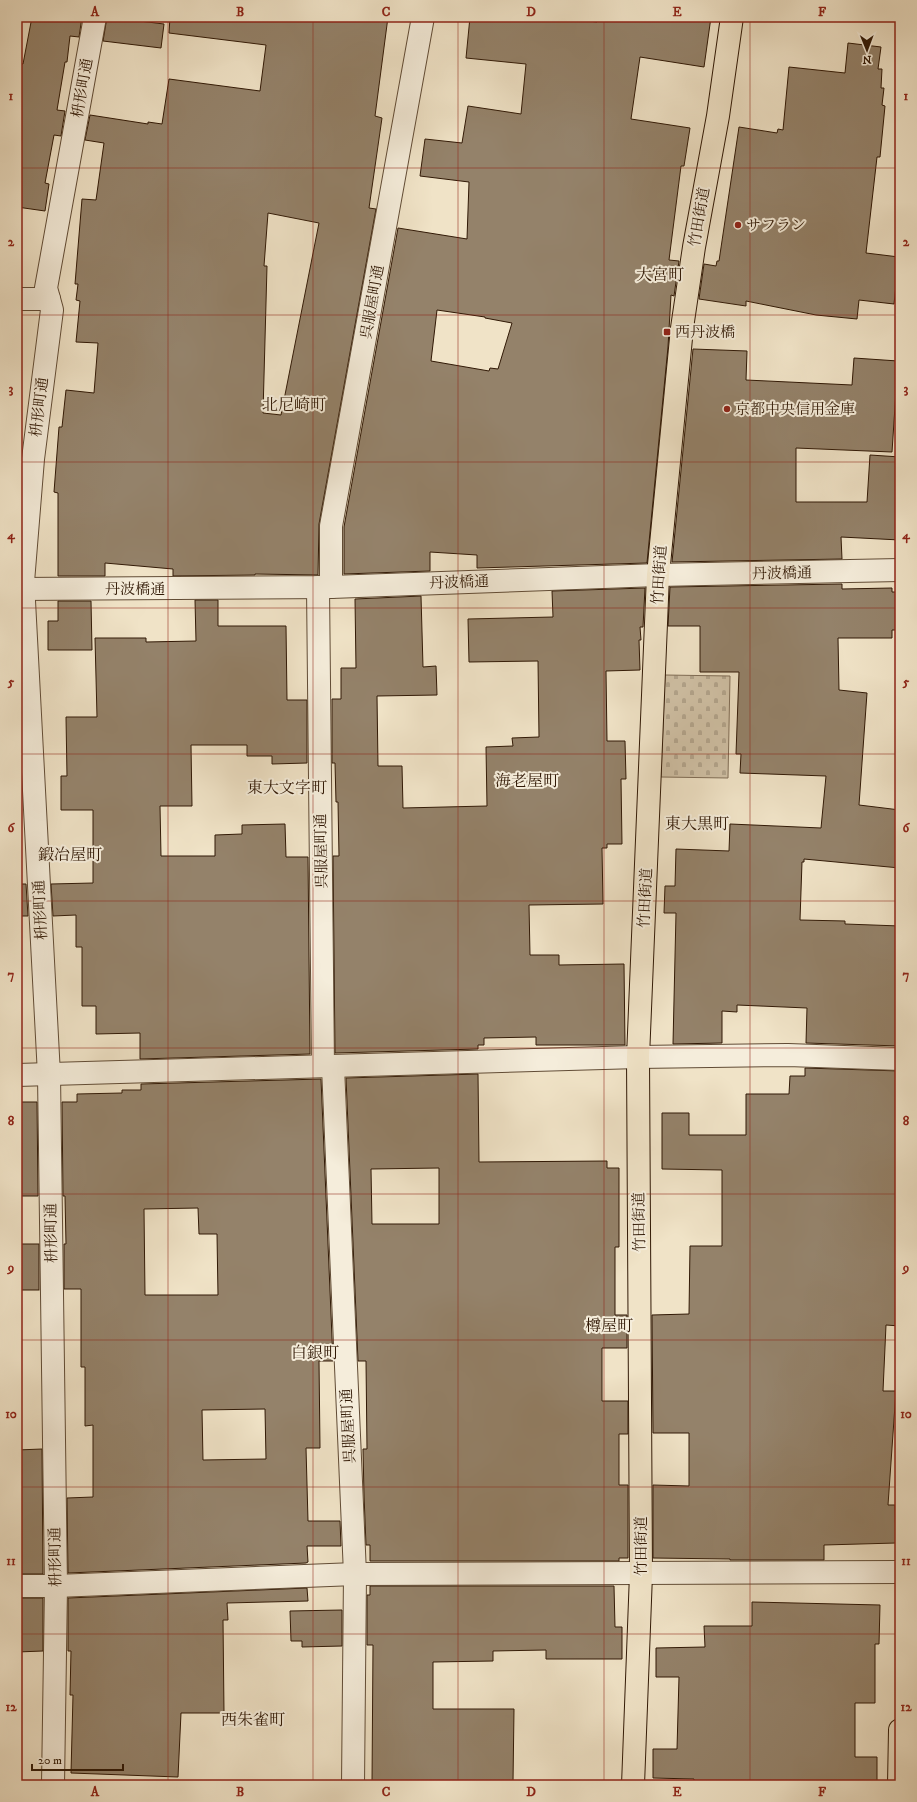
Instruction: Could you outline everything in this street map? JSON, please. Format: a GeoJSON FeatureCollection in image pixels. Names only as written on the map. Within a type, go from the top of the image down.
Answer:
{"type":"FeatureCollection","features":[{"type":"Feature","properties":{"kind":"main road","name":"竹田街道"},"geometry":{"type":"LineString","coordinates":[[633,1785],[641,1574],[638,1057],[658,575],[682,328],[694,247],[718,116],[732,17]]}},
{"type":"Feature","properties":{"kind":"main road"},"geometry":{"type":"LineString","coordinates":[[899,1785],[900,1730]]}},
{"type":"Feature","properties":{"kind":"street","name":"枡形町通"},"geometry":{"type":"LineString","coordinates":[[53,1785],[56,1586],[49,1075],[20,589],[33,459],[52,310],[46,288],[95,17]]}},
{"type":"Feature","properties":{"kind":"street","name":"呉服屋町通"},"geometry":{"type":"LineString","coordinates":[[353,1785],[355,1574],[328,1067],[324,587],[331,526],[423,17]]}},
{"type":"Feature","properties":{"kind":"street"},"geometry":{"type":"LineString","coordinates":[[17,299],[49,299]]}},
{"type":"Feature","properties":{"kind":"street","name":"丹波橋通"},"geometry":{"type":"LineString","coordinates":[[20,589],[324,587],[658,575],[900,570]]}},
{"type":"Feature","properties":{"kind":"street"},"geometry":{"type":"LineString","coordinates":[[17,1075],[638,1057],[788,1055],[900,1059]]}},
{"type":"Feature","properties":{"kind":"street"},"geometry":{"type":"LineString","coordinates":[[17,1586],[56,1586],[355,1574],[900,1572]]}},
{"type":"Feature","properties":{"kind":"green space"},"geometry":{"type":"Polygon","coordinates":[[[665,675],[730,676],[728,778],[661,777],[665,675]]]}},
{"type":"Feature","properties":{"kind":"building"},"geometry":{"type":"Polygon","coordinates":[[[32,17],[82,17],[79,37],[70,36],[67,62],[65,62],[57,110],[65,111],[61,136],[54,135],[45,183],[49,184],[45,211],[17,207],[17,63],[23,64],[32,17]]]}},
{"type":"Feature","properties":{"kind":"building"},"geometry":{"type":"Polygon","coordinates":[[[107,17],[164,24],[161,48],[103,41],[107,17]]]}},
{"type":"Feature","properties":{"kind":"building"},"geometry":{"type":"Polygon","coordinates":[[[170,17],[388,17],[375,116],[382,118],[369,208],[376,209],[319,524],[318,575],[255,574],[173,576],[173,569],[105,563],[105,576],[58,576],[58,493],[54,492],[59,427],[62,427],[66,390],[94,393],[98,343],[76,342],[80,301],[76,300],[78,284],[75,284],[82,199],[96,200],[104,143],[85,140],[90,115],[148,124],[148,122],[162,124],[169,79],[260,91],[266,45],[169,33],[170,17]],[[268,213],[264,266],[267,266],[263,413],[281,415],[319,223],[268,213]]]}},
{"type":"Feature","properties":{"kind":"building"},"geometry":{"type":"Polygon","coordinates":[[[470,17],[551,17],[597,22],[598,17],[711,17],[704,67],[640,57],[631,119],[690,128],[684,166],[681,166],[669,260],[679,261],[674,296],[671,295],[668,347],[647,563],[477,568],[477,555],[430,552],[430,571],[344,574],[344,527],[398,228],[467,239],[469,182],[420,176],[425,139],[462,143],[468,106],[521,114],[526,64],[466,58],[470,17]],[[437,310],[431,361],[489,371],[490,368],[498,369],[512,323],[485,317],[437,310]]]}},
{"type":"Feature","properties":{"kind":"building"},"geometry":{"type":"Polygon","coordinates":[[[848,43],[881,47],[878,69],[882,69],[881,88],[884,88],[882,105],[885,106],[880,157],[877,157],[866,253],[899,257],[894,304],[859,300],[857,319],[816,315],[746,301],[746,306],[699,299],[704,264],[716,266],[717,261],[719,261],[739,127],[777,133],[778,129],[783,130],[789,67],[845,73],[848,43]]]}},
{"type":"Feature","properties":{"kind":"building"},"geometry":{"type":"Polygon","coordinates":[[[693,349],[747,351],[746,380],[852,385],[854,358],[898,361],[892,452],[796,448],[796,502],[867,502],[870,455],[900,457],[900,540],[841,537],[842,559],[672,562],[693,349]]]}},
{"type":"Feature","properties":{"kind":"building"},"geometry":{"type":"Polygon","coordinates":[[[842,584],[842,589],[892,588],[892,592],[899,592],[900,630],[892,630],[892,638],[838,638],[839,690],[867,693],[859,805],[900,810],[900,868],[804,859],[804,862],[802,862],[800,920],[845,921],[845,924],[900,926],[900,1046],[806,1043],[807,1008],[737,1005],[737,1012],[722,1011],[722,1043],[673,1044],[676,913],[664,913],[665,886],[675,886],[676,849],[729,851],[730,824],[821,828],[826,776],[740,773],[741,754],[736,754],[739,672],[700,672],[700,626],[668,626],[670,587],[842,584]]]}},
{"type":"Feature","properties":{"kind":"building"},"geometry":{"type":"Polygon","coordinates":[[[645,588],[643,627],[640,627],[641,640],[639,640],[640,670],[606,671],[607,741],[625,741],[626,779],[621,779],[622,844],[607,844],[607,848],[602,848],[603,904],[529,905],[530,955],[559,955],[559,965],[624,964],[625,1045],[536,1045],[536,1037],[484,1038],[484,1045],[478,1045],[478,1049],[335,1053],[333,856],[339,856],[338,802],[336,802],[335,763],[332,763],[332,699],[341,699],[341,668],[356,668],[355,599],[421,596],[423,667],[436,666],[437,695],[377,696],[378,766],[402,766],[403,808],[487,806],[486,747],[513,746],[512,738],[539,737],[538,661],[469,662],[468,619],[553,617],[552,591],[645,588]]]}},
{"type":"Feature","properties":{"kind":"building"},"geometry":{"type":"Polygon","coordinates":[[[195,600],[218,600],[218,626],[286,626],[287,700],[307,700],[307,763],[272,764],[272,756],[247,756],[247,745],[191,745],[192,806],[160,806],[161,856],[215,856],[215,835],[242,834],[242,825],[285,824],[286,857],[308,857],[310,1054],[140,1059],[140,1033],[96,1034],[96,1006],[82,1006],[82,947],[76,947],[76,915],[53,916],[51,884],[93,883],[93,810],[61,810],[61,776],[67,776],[66,717],[97,717],[95,638],[146,638],[146,642],[196,641],[195,600]]]}},
{"type":"Feature","properties":{"kind":"building"},"geometry":{"type":"Polygon","coordinates":[[[58,601],[91,601],[92,650],[48,650],[48,621],[58,621],[58,601]]]}},
{"type":"Feature","properties":{"kind":"building"},"geometry":{"type":"Polygon","coordinates":[[[17,884],[26,884],[28,916],[17,916],[17,884]]]}},
{"type":"Feature","properties":{"kind":"building"},"geometry":{"type":"Polygon","coordinates":[[[805,1068],[900,1071],[900,1326],[886,1325],[883,1391],[896,1391],[888,1505],[895,1505],[896,1543],[824,1545],[824,1560],[653,1558],[653,1485],[689,1486],[689,1433],[653,1433],[652,1315],[689,1314],[690,1246],[722,1246],[722,1170],[662,1169],[662,1113],[689,1113],[689,1135],[746,1135],[746,1094],[789,1094],[790,1076],[805,1076],[805,1068]]]}},
{"type":"Feature","properties":{"kind":"building"},"geometry":{"type":"Polygon","coordinates":[[[478,1074],[479,1162],[607,1161],[607,1168],[619,1168],[619,1247],[615,1247],[615,1315],[627,1315],[627,1348],[602,1348],[602,1401],[628,1401],[628,1434],[619,1434],[619,1485],[628,1485],[628,1558],[619,1558],[619,1561],[370,1561],[370,1545],[366,1545],[363,1449],[367,1449],[366,1361],[358,1361],[346,1078],[478,1074]],[[439,1168],[371,1169],[372,1224],[439,1224],[439,1168]]]}},
{"type":"Feature","properties":{"kind":"building"},"geometry":{"type":"Polygon","coordinates":[[[321,1079],[333,1361],[319,1361],[320,1448],[306,1448],[308,1521],[340,1521],[341,1546],[307,1546],[308,1562],[306,1563],[68,1573],[67,1498],[93,1497],[93,1425],[85,1426],[85,1367],[81,1367],[81,1289],[64,1289],[64,1244],[66,1244],[65,1196],[63,1196],[62,1102],[77,1102],[77,1094],[122,1093],[122,1090],[141,1090],[141,1084],[321,1079]],[[198,1208],[144,1209],[145,1295],[218,1295],[217,1234],[199,1234],[198,1208]],[[265,1409],[202,1410],[203,1460],[266,1459],[265,1409]]]}},
{"type":"Feature","properties":{"kind":"building"},"geometry":{"type":"Polygon","coordinates":[[[17,1102],[37,1102],[38,1196],[17,1196],[17,1102]]]}},
{"type":"Feature","properties":{"kind":"building"},"geometry":{"type":"Polygon","coordinates":[[[17,1244],[39,1244],[39,1290],[17,1290],[17,1244]]]}},
{"type":"Feature","properties":{"kind":"building"},"geometry":{"type":"Polygon","coordinates":[[[42,1449],[43,1574],[17,1574],[17,1450],[42,1449]]]}},
{"type":"Feature","properties":{"kind":"building"},"geometry":{"type":"Polygon","coordinates":[[[370,1586],[614,1586],[615,1627],[622,1627],[622,1659],[546,1659],[546,1650],[493,1651],[493,1661],[433,1662],[433,1709],[514,1709],[513,1783],[411,1782],[411,1784],[372,1785],[373,1645],[367,1645],[367,1595],[370,1595],[370,1586]]]}},
{"type":"Feature","properties":{"kind":"building"},"geometry":{"type":"Polygon","coordinates":[[[307,1588],[308,1601],[227,1603],[228,1620],[223,1620],[224,1713],[181,1713],[178,1777],[71,1773],[73,1695],[70,1695],[71,1651],[68,1651],[68,1598],[307,1588]]]}},
{"type":"Feature","properties":{"kind":"building"},"geometry":{"type":"Polygon","coordinates":[[[17,1598],[43,1598],[43,1651],[17,1652],[17,1598]]]}},
{"type":"Feature","properties":{"kind":"building"},"geometry":{"type":"Polygon","coordinates":[[[752,1602],[880,1605],[879,1644],[875,1644],[875,1703],[855,1703],[855,1757],[877,1757],[877,1785],[694,1785],[694,1779],[653,1778],[653,1749],[677,1749],[679,1677],[656,1677],[656,1648],[705,1647],[704,1626],[752,1626],[752,1602]]]}},
{"type":"Feature","properties":{"kind":"building"},"geometry":{"type":"Polygon","coordinates":[[[342,1610],[342,1646],[302,1647],[302,1641],[291,1641],[290,1611],[342,1610]]]}},
{"type":"Feature","properties":{"kind":"place","name":"サフラン"},"geometry":{"type":"Point","coordinates":[738,225]}},
{"type":"Feature","properties":{"kind":"place","name":"西丹波橋"},"geometry":{"type":"Point","coordinates":[667,332]}},
{"type":"Feature","properties":{"kind":"place","name":"京都中央信用金庫"},"geometry":{"type":"Point","coordinates":[727,409]}},
{"type":"Feature","properties":{"kind":"district","name":"大宮町"},"geometry":{"type":"Point","coordinates":[660,274]}},
{"type":"Feature","properties":{"kind":"district","name":"北尼崎町"},"geometry":{"type":"Point","coordinates":[294,404]}},
{"type":"Feature","properties":{"kind":"district","name":"海老屋町"},"geometry":{"type":"Point","coordinates":[527,780]}},
{"type":"Feature","properties":{"kind":"district","name":"東大文字町"},"geometry":{"type":"Point","coordinates":[287,787]}},
{"type":"Feature","properties":{"kind":"district","name":"東大黒町"},"geometry":{"type":"Point","coordinates":[697,823]}},
{"type":"Feature","properties":{"kind":"district","name":"鍛冶屋町"},"geometry":{"type":"Point","coordinates":[70,854]}},
{"type":"Feature","properties":{"kind":"district","name":"樽屋町"},"geometry":{"type":"Point","coordinates":[609,1325]}},
{"type":"Feature","properties":{"kind":"district","name":"白銀町"},"geometry":{"type":"Point","coordinates":[315,1352]}},
{"type":"Feature","properties":{"kind":"district","name":"西朱雀町"},"geometry":{"type":"Point","coordinates":[253,1719]}}]}
